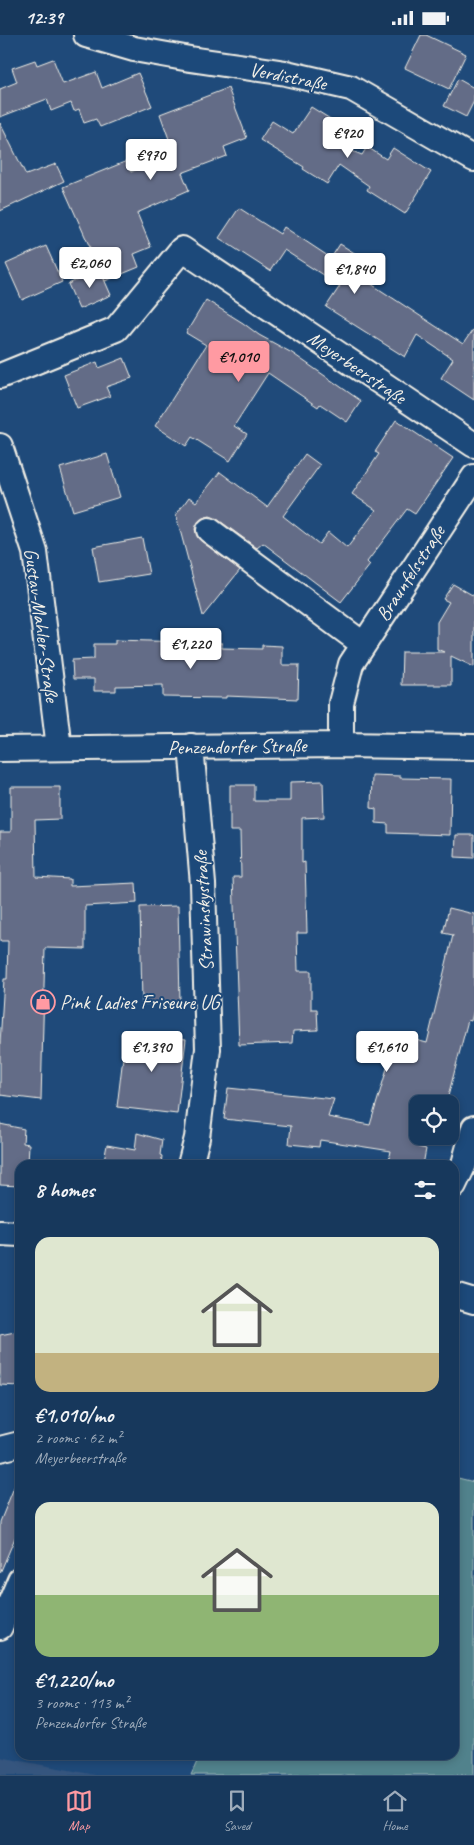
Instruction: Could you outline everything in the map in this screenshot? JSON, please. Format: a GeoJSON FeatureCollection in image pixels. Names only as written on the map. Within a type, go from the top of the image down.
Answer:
{"type":"FeatureCollection","features":[{"type":"Feature","properties":{"kind":"street","name":"Verdistraße"},"geometry":{"type":"LineString","coordinates":[[86,35],[134,49],[286,73],[351,88],[474,159]]}},
{"type":"Feature","properties":{"kind":"street","name":"Meyerbeerstraße"},"geometry":{"type":"LineString","coordinates":[[0,377],[116,329],[182,249],[474,445]]}},
{"type":"Feature","properties":{"kind":"street","name":"Gustav-Mahler-Straße"},"geometry":{"type":"LineString","coordinates":[[0,446],[35,552],[59,748]]}},
{"type":"Feature","properties":{"kind":"street","name":"Braunfelsstraße"},"geometry":{"type":"LineString","coordinates":[[340,745],[340,703],[351,664],[474,477]]}},
{"type":"Feature","properties":{"kind":"street"},"geometry":{"type":"LineString","coordinates":[[209,530],[363,645]]}},
{"type":"Feature","properties":{"kind":"street","name":"Penzendorfer Straße"},"geometry":{"type":"LineString","coordinates":[[0,749],[340,745],[474,747]]}},
{"type":"Feature","properties":{"kind":"street","name":"Strawinskystraße"},"geometry":{"type":"LineString","coordinates":[[191,746],[203,884],[208,1049],[197,1138],[191,1160]]}},
{"type":"Feature","properties":{"kind":"street"},"geometry":{"type":"LineString","coordinates":[[459,1174],[464,1164],[474,1128]]}},
{"type":"Feature","properties":{"kind":"street"},"geometry":{"type":"LineString","coordinates":[[0,1233],[15,1234]]}},
{"type":"Feature","properties":{"kind":"street"},"geometry":{"type":"LineString","coordinates":[[459,1296],[474,1301]]}},
{"type":"Feature","properties":{"kind":"street"},"geometry":{"type":"LineString","coordinates":[[0,1449],[15,1445]]}},
{"type":"Feature","properties":{"kind":"street"},"geometry":{"type":"LineString","coordinates":[[0,1627],[15,1592]]}},
{"type":"Feature","properties":{"kind":"shaded area"},"geometry":{"type":"Polygon","coordinates":[[[0,1757],[96,1775],[0,1775],[0,1757]]]}},
{"type":"Feature","properties":{"kind":"green space"},"geometry":{"type":"Polygon","coordinates":[[[459,1478],[474,1482],[474,1775],[191,1775],[198,1760],[459,1760],[459,1478]]]}},
{"type":"Feature","properties":{"kind":"building"},"geometry":{"type":"Polygon","coordinates":[[[421,35],[426,35],[466,54],[449,89],[405,68],[421,35]]]}},
{"type":"Feature","properties":{"kind":"building"},"geometry":{"type":"Polygon","coordinates":[[[53,59],[63,84],[96,72],[102,88],[138,73],[152,106],[100,127],[96,119],[84,123],[79,109],[74,111],[71,103],[51,111],[47,99],[0,117],[0,89],[17,82],[12,68],[35,60],[37,65],[53,59]]]}},
{"type":"Feature","properties":{"kind":"building"},"geometry":{"type":"Polygon","coordinates":[[[458,79],[474,88],[474,101],[466,117],[444,106],[458,79]]]}},
{"type":"Feature","properties":{"kind":"building"},"geometry":{"type":"Polygon","coordinates":[[[228,88],[247,138],[224,147],[227,156],[182,173],[189,190],[137,213],[151,247],[134,254],[139,267],[105,281],[63,187],[127,161],[131,172],[174,153],[160,114],[228,88]]]}},
{"type":"Feature","properties":{"kind":"building"},"geometry":{"type":"Polygon","coordinates":[[[311,107],[348,130],[342,147],[362,155],[367,147],[386,159],[393,148],[431,172],[405,214],[367,190],[369,186],[339,165],[327,184],[303,169],[304,167],[260,140],[272,121],[293,134],[311,107]]]}},
{"type":"Feature","properties":{"kind":"building"},"geometry":{"type":"Polygon","coordinates":[[[0,123],[26,175],[56,164],[64,181],[0,211],[0,123]]]}},
{"type":"Feature","properties":{"kind":"building"},"geometry":{"type":"Polygon","coordinates":[[[239,208],[280,234],[284,227],[331,258],[340,244],[369,262],[359,276],[463,344],[474,328],[474,400],[441,378],[453,359],[417,335],[405,357],[326,307],[340,286],[284,250],[270,271],[219,238],[239,208]]]}},
{"type":"Feature","properties":{"kind":"building"},"geometry":{"type":"Polygon","coordinates":[[[46,246],[62,282],[22,300],[6,264],[46,246]]]}},
{"type":"Feature","properties":{"kind":"building"},"geometry":{"type":"Polygon","coordinates":[[[100,270],[111,295],[79,309],[68,284],[100,270]]]}},
{"type":"Feature","properties":{"kind":"building"},"geometry":{"type":"Polygon","coordinates":[[[206,300],[259,335],[292,353],[361,401],[347,422],[320,404],[318,407],[268,373],[234,426],[247,434],[230,461],[192,437],[186,446],[155,426],[206,345],[186,333],[206,300]]]}},
{"type":"Feature","properties":{"kind":"building"},"geometry":{"type":"Polygon","coordinates":[[[124,358],[132,378],[106,387],[110,396],[77,408],[64,375],[97,362],[99,368],[124,358]]]}},
{"type":"Feature","properties":{"kind":"building"},"geometry":{"type":"Polygon","coordinates":[[[396,420],[453,458],[415,514],[407,509],[367,562],[370,565],[341,602],[263,543],[257,548],[210,516],[198,522],[195,529],[197,536],[240,570],[203,616],[176,515],[189,497],[196,502],[220,472],[267,507],[305,454],[320,465],[283,516],[319,544],[328,532],[347,548],[376,510],[352,494],[379,454],[375,452],[396,420]]]}},
{"type":"Feature","properties":{"kind":"building"},"geometry":{"type":"Polygon","coordinates":[[[107,454],[120,497],[73,511],[60,468],[107,454]]]}},
{"type":"Feature","properties":{"kind":"building"},"geometry":{"type":"Polygon","coordinates":[[[142,538],[149,574],[99,582],[93,547],[142,538]]]}},
{"type":"Feature","properties":{"kind":"building"},"geometry":{"type":"Polygon","coordinates":[[[453,584],[474,596],[474,667],[451,656],[451,685],[401,685],[402,652],[444,652],[437,649],[437,622],[449,602],[443,599],[453,584]]]}},
{"type":"Feature","properties":{"kind":"building"},"geometry":{"type":"Polygon","coordinates":[[[115,640],[222,643],[222,648],[262,649],[262,645],[282,646],[282,665],[299,665],[298,699],[226,696],[226,698],[163,697],[163,685],[116,686],[116,691],[94,691],[94,679],[73,679],[72,660],[94,659],[94,644],[115,644],[115,640]]]}},
{"type":"Feature","properties":{"kind":"building"},"geometry":{"type":"Polygon","coordinates":[[[372,775],[400,776],[400,778],[451,779],[450,835],[388,833],[388,824],[376,823],[376,809],[371,808],[372,775]]]}},
{"type":"Feature","properties":{"kind":"building"},"geometry":{"type":"Polygon","coordinates":[[[323,781],[324,817],[302,818],[302,863],[305,862],[307,933],[297,933],[298,971],[311,971],[311,1009],[317,1009],[318,1030],[293,1031],[292,1043],[239,1045],[233,877],[241,877],[240,831],[230,831],[230,785],[254,785],[254,801],[290,801],[290,782],[323,781]]]}},
{"type":"Feature","properties":{"kind":"building"},"geometry":{"type":"Polygon","coordinates":[[[11,787],[60,787],[60,819],[35,820],[36,877],[70,879],[70,886],[136,883],[137,903],[85,906],[85,949],[45,948],[41,1100],[0,1095],[0,1043],[4,979],[7,979],[8,941],[0,941],[0,832],[11,832],[11,787]]]}},
{"type":"Feature","properties":{"kind":"building"},"geometry":{"type":"Polygon","coordinates":[[[456,835],[474,835],[474,858],[455,857],[456,835]]]}},
{"type":"Feature","properties":{"kind":"building"},"geometry":{"type":"Polygon","coordinates":[[[178,906],[180,1003],[142,1004],[140,907],[178,906]]]}},
{"type":"Feature","properties":{"kind":"building"},"geometry":{"type":"Polygon","coordinates":[[[449,908],[474,914],[474,1009],[471,1021],[468,1020],[448,1095],[409,1095],[409,1145],[418,1145],[418,1147],[426,1149],[424,1160],[389,1160],[391,1151],[320,1140],[319,1147],[289,1144],[291,1126],[224,1119],[228,1088],[334,1099],[328,1117],[370,1125],[397,1035],[427,1043],[453,935],[443,933],[449,908]]]}},
{"type":"Feature","properties":{"kind":"building"},"geometry":{"type":"Polygon","coordinates":[[[126,1032],[186,1039],[177,1114],[117,1107],[126,1032]]]}},
{"type":"Feature","properties":{"kind":"building"},"geometry":{"type":"Polygon","coordinates":[[[0,1124],[24,1129],[23,1143],[29,1144],[28,1160],[15,1160],[15,1186],[0,1185],[0,1124]]]}},
{"type":"Feature","properties":{"kind":"building"},"geometry":{"type":"Polygon","coordinates":[[[137,1133],[162,1140],[160,1155],[162,1156],[162,1160],[104,1160],[107,1145],[135,1150],[137,1133]]]}},
{"type":"Feature","properties":{"kind":"building"},"geometry":{"type":"Polygon","coordinates":[[[15,1332],[15,1386],[0,1385],[0,1335],[15,1332]]]}},
{"type":"Feature","properties":{"kind":"building"},"geometry":{"type":"Polygon","coordinates":[[[15,1485],[15,1538],[0,1573],[0,1522],[15,1485]]]}},
{"type":"Feature","properties":{"kind":"place","name":"Pink Ladies Friseure UG"},"geometry":{"type":"Point","coordinates":[43,1002]}}]}
